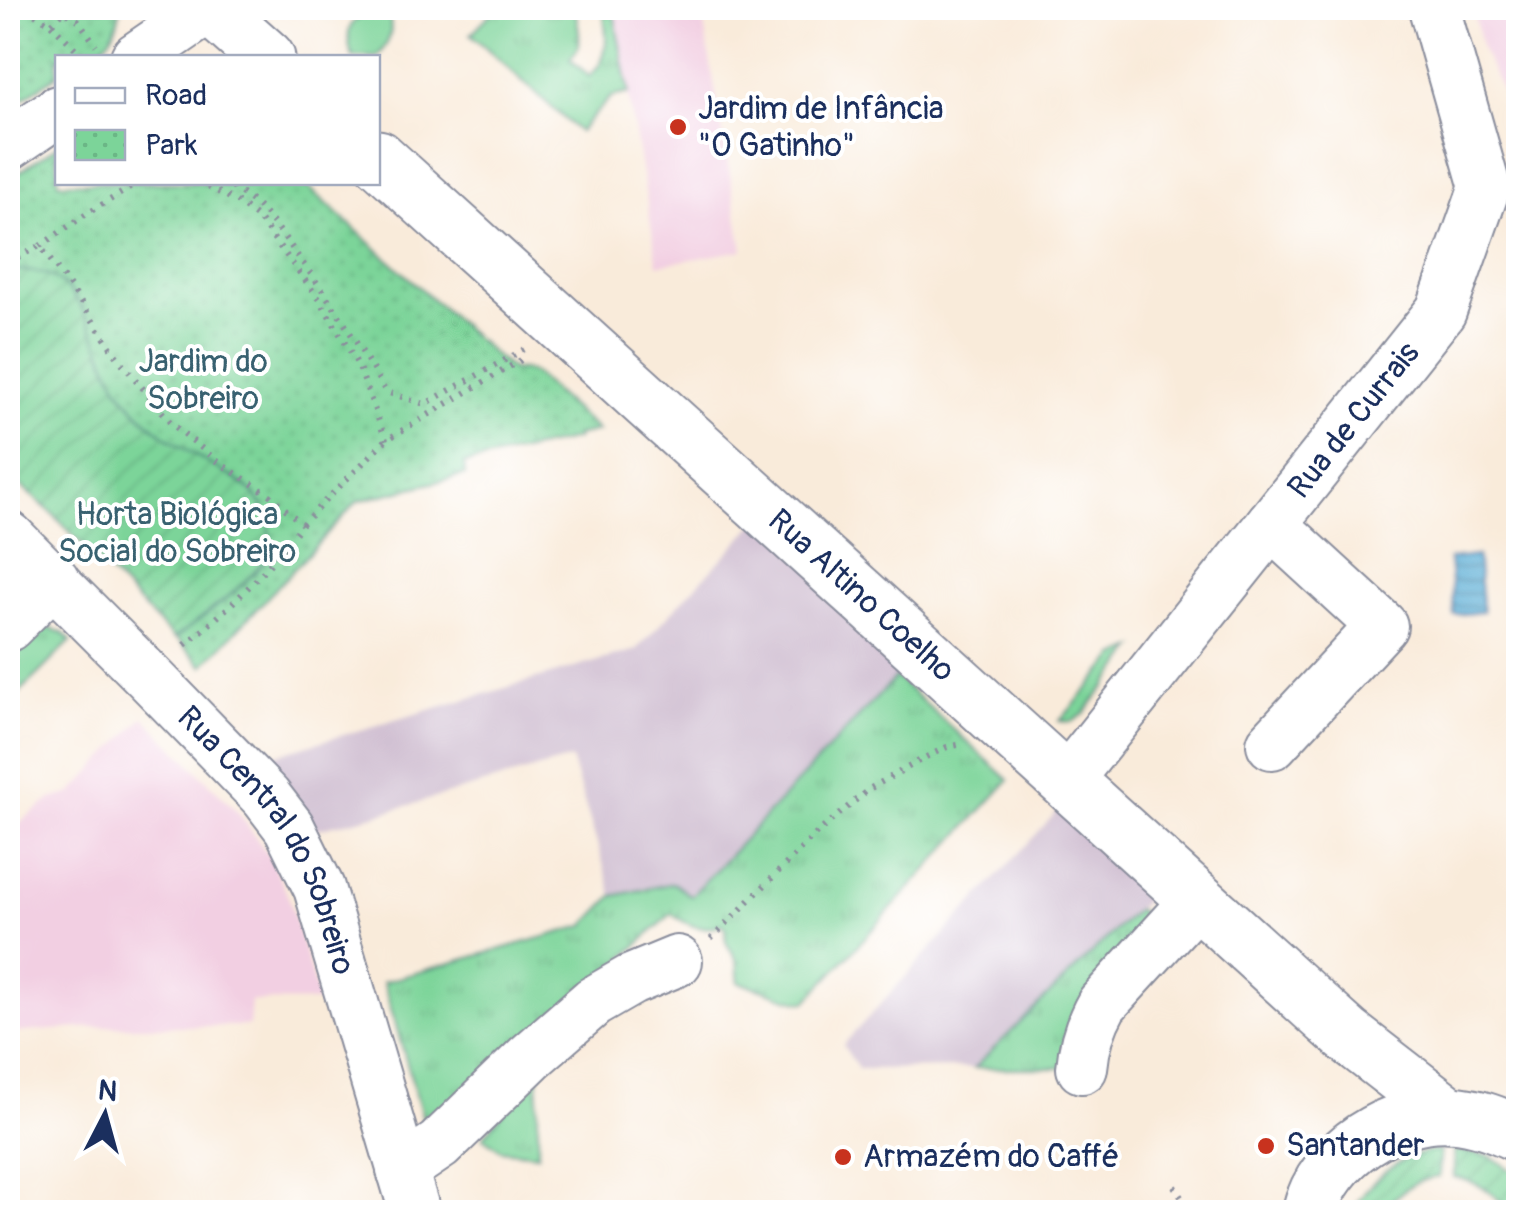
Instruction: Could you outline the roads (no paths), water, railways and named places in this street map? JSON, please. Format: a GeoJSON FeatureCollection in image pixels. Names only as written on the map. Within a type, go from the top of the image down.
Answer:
{"type":"FeatureCollection","features":[{"type":"Feature","properties":{"kind":"main road"},"geometry":{"type":"LineString","coordinates":[[210,8],[264,55]]}},
{"type":"Feature","properties":{"kind":"main road","name":"Rua Altino Coelho"},"geometry":{"type":"LineString","coordinates":[[380,160],[1348,1035],[1450,1114]]}},
{"type":"Feature","properties":{"kind":"main road"},"geometry":{"type":"LineString","coordinates":[[1348,1035],[1358,1098],[1350,1150]]}},
{"type":"Feature","properties":{"kind":"main road"},"geometry":{"type":"LineString","coordinates":[[1304,1210],[1350,1150],[1377,1131],[1408,1119],[1450,1114],[1491,1120],[1518,1134]]}},
{"type":"Feature","properties":{"kind":"street"},"geometry":{"type":"LineString","coordinates":[[119,55],[210,8]]}},
{"type":"Feature","properties":{"kind":"street","name":"Rua de Currais"},"geometry":{"type":"LineString","coordinates":[[1066,780],[1441,311],[1502,201],[1443,45],[1434,8]]}},
{"type":"Feature","properties":{"kind":"street"},"geometry":{"type":"LineString","coordinates":[[8,145],[55,113]]}},
{"type":"Feature","properties":{"kind":"street"},"geometry":{"type":"LineString","coordinates":[[1271,524],[1382,626],[1272,744]]}},
{"type":"Feature","properties":{"kind":"street","name":"Rua Central do Sobreiro"},"geometry":{"type":"LineString","coordinates":[[8,536],[266,798],[289,827],[319,888],[408,1191]]}},
{"type":"Feature","properties":{"kind":"street"},"geometry":{"type":"LineString","coordinates":[[8,626],[54,580]]}},
{"type":"Feature","properties":{"kind":"street"},"geometry":{"type":"LineString","coordinates":[[1082,1068],[1091,1023],[1102,1004],[1198,899]]}},
{"type":"Feature","properties":{"kind":"street"},"geometry":{"type":"LineString","coordinates":[[408,1191],[439,1145],[593,1002],[677,960]]}},
{"type":"Feature","properties":{"kind":"water"},"geometry":{"type":"Polygon","coordinates":[[[1477,556],[1483,612],[1454,615],[1449,559],[1477,556]]]}},
{"type":"Feature","properties":{"kind":"place","name":"Jardim de Infância \"O Gatinho\""},"geometry":{"type":"Point","coordinates":[678,127]}},
{"type":"Feature","properties":{"kind":"place","name":"Santander"},"geometry":{"type":"Point","coordinates":[1266,1146]}},
{"type":"Feature","properties":{"kind":"place","name":"Armazém do Caffé"},"geometry":{"type":"Point","coordinates":[843,1157]}},
{"type":"Feature","properties":{"kind":"park label","name":"Jardim do Sobreiro"},"geometry":{"type":"Point","coordinates":[203,380]}},
{"type":"Feature","properties":{"kind":"park label","name":"Horta Biológica Social do Sobreiro"},"geometry":{"type":"Point","coordinates":[177,534]}}]}
